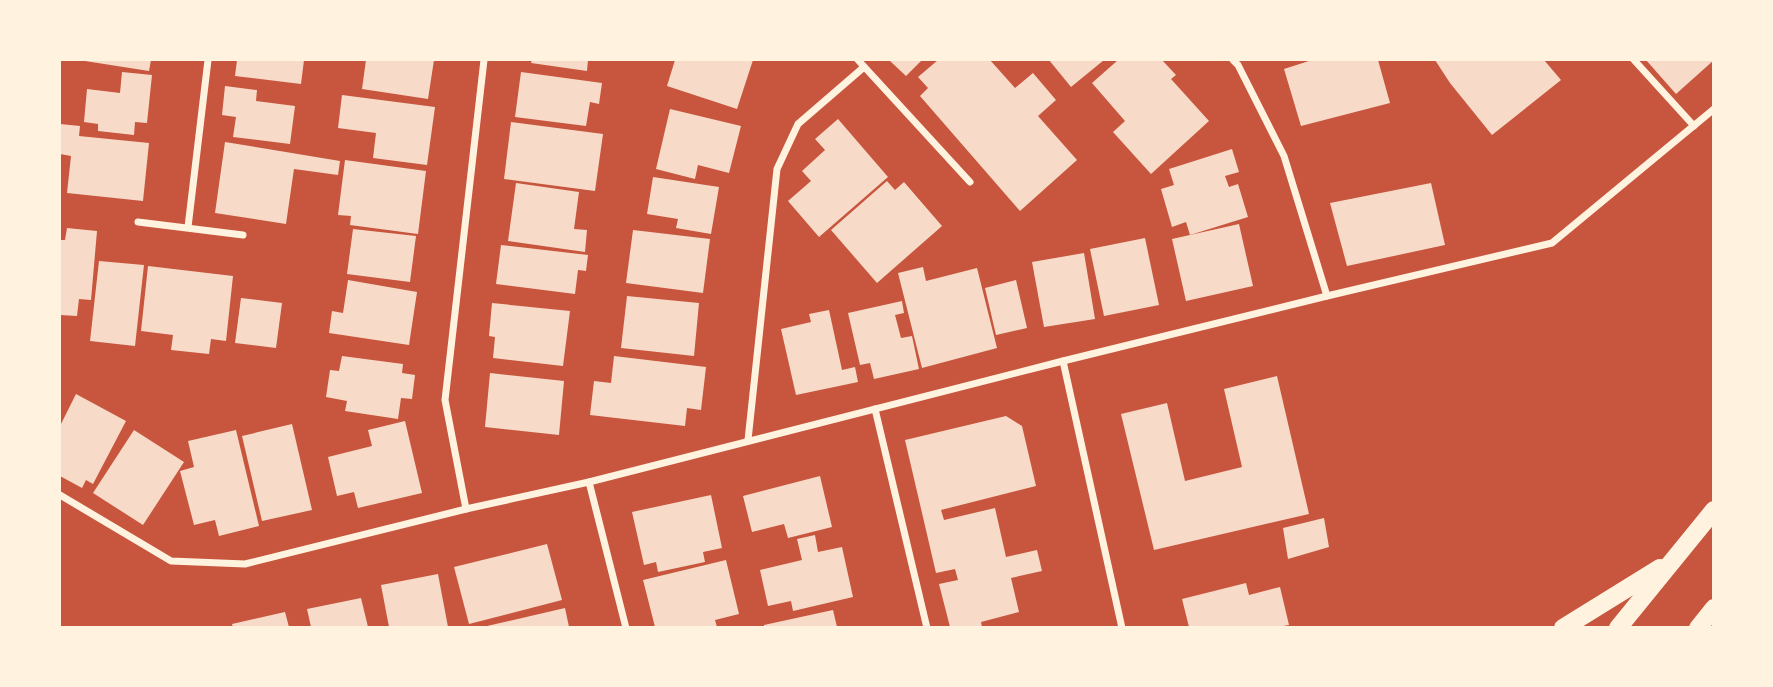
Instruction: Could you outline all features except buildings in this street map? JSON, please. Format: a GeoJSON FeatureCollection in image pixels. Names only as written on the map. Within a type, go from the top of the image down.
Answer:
{"type":"FeatureCollection","features":[{"type":"Feature","properties":{"kind":"main road"},"geometry":{"type":"LineString","coordinates":[[1618,628],[1713,510]]}},
{"type":"Feature","properties":{"kind":"main road"},"geometry":{"type":"LineString","coordinates":[[1563,628],[1672,561]]}},
{"type":"Feature","properties":{"kind":"main road"},"geometry":{"type":"LineString","coordinates":[[1698,628],[1713,608]]}},
{"type":"Feature","properties":{"kind":"street"},"geometry":{"type":"LineString","coordinates":[[188,227],[208,60]]}},
{"type":"Feature","properties":{"kind":"street"},"geometry":{"type":"LineString","coordinates":[[466,509],[445,400],[484,60]]}},
{"type":"Feature","properties":{"kind":"street"},"geometry":{"type":"LineString","coordinates":[[858,60],[970,182]]}},
{"type":"Feature","properties":{"kind":"street"},"geometry":{"type":"LineString","coordinates":[[1233,60],[1284,156],[1327,296]]}},
{"type":"Feature","properties":{"kind":"street"},"geometry":{"type":"LineString","coordinates":[[1634,60],[1694,126]]}},
{"type":"Feature","properties":{"kind":"street"},"geometry":{"type":"LineString","coordinates":[[748,440],[777,169],[798,124],[864,67]]}},
{"type":"Feature","properties":{"kind":"street"},"geometry":{"type":"LineString","coordinates":[[60,495],[171,561],[245,564],[466,509],[589,482],[1063,361],[1552,243],[1713,109]]}},
{"type":"Feature","properties":{"kind":"street"},"geometry":{"type":"LineString","coordinates":[[138,222],[243,234]]}},
{"type":"Feature","properties":{"kind":"street"},"geometry":{"type":"LineString","coordinates":[[1063,361],[1122,628]]}},
{"type":"Feature","properties":{"kind":"street"},"geometry":{"type":"LineString","coordinates":[[875,409],[927,628]]}},
{"type":"Feature","properties":{"kind":"street"},"geometry":{"type":"LineString","coordinates":[[589,482],[626,628]]}}]}
